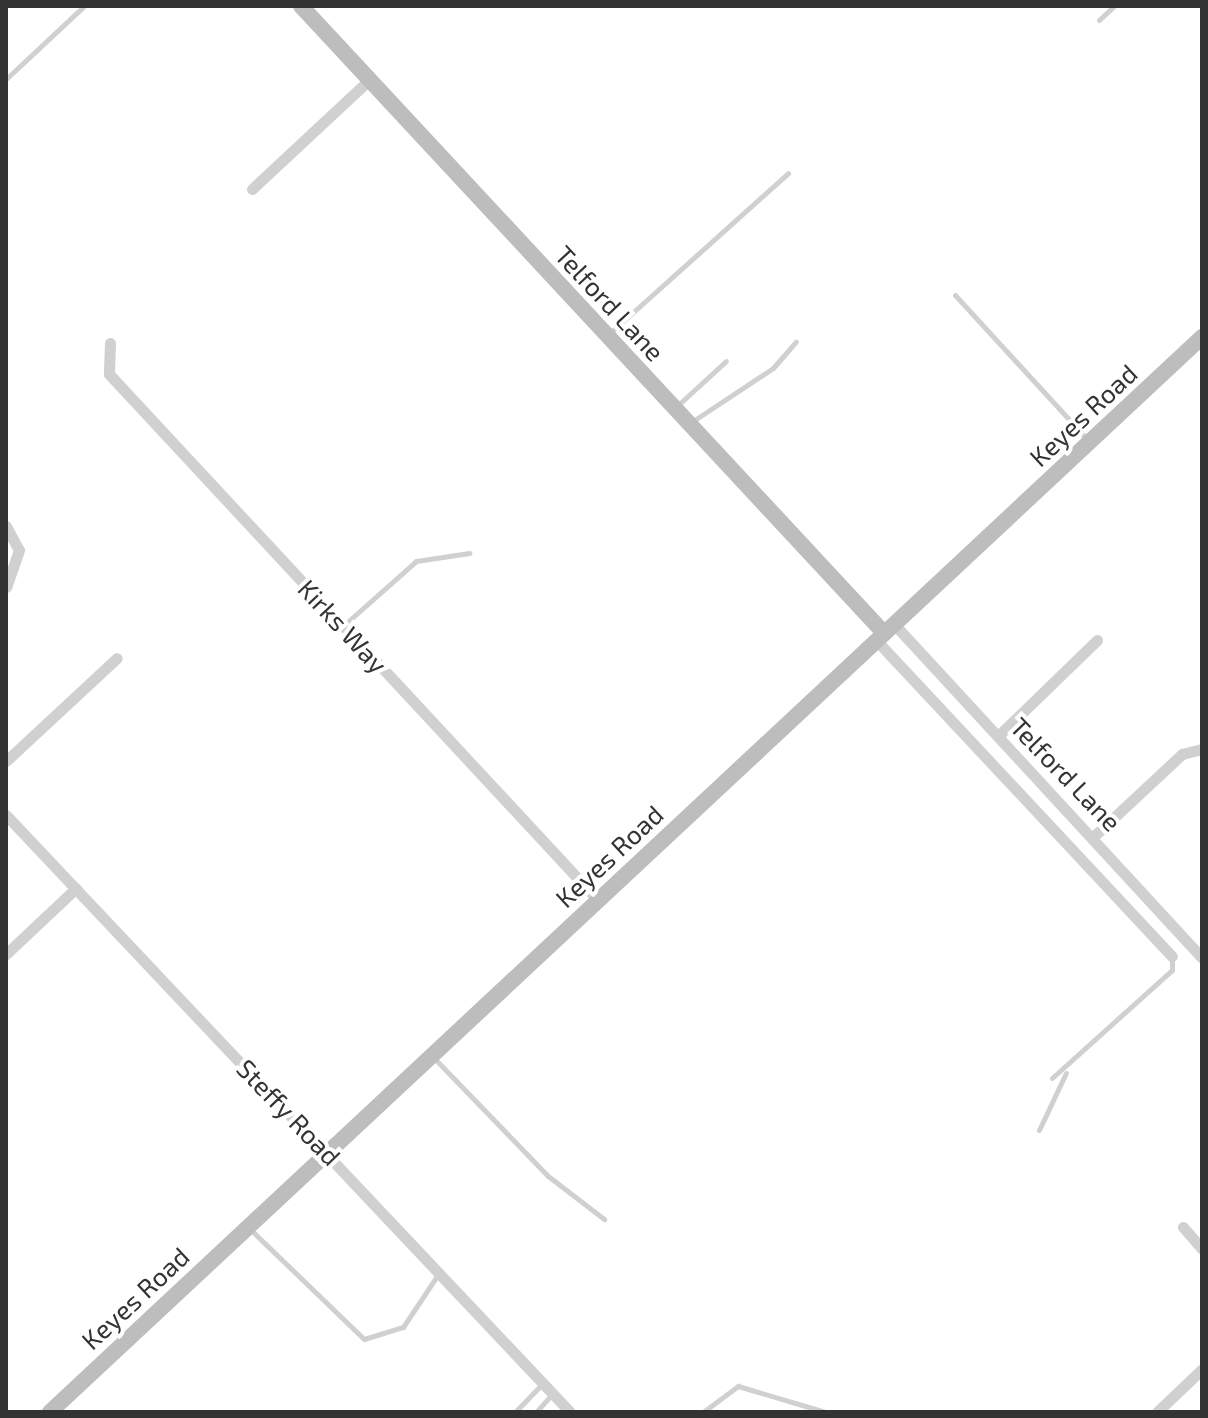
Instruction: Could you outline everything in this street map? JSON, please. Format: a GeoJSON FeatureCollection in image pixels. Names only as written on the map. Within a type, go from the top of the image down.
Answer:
{"type":"FeatureCollection","features":[{"type":"Feature","properties":{"kind":"street","name":"Telford Lane"},"geometry":{"type":"LineString","coordinates":[[301,6],[885,632],[1172,956]]}},
{"type":"Feature","properties":{"kind":"street"},"geometry":{"type":"LineString","coordinates":[[252,189],[370,79]]}},
{"type":"Feature","properties":{"kind":"street","name":"Keyes Road"},"geometry":{"type":"LineString","coordinates":[[50,1412],[1202,337]]}},
{"type":"Feature","properties":{"kind":"street","name":"Kirks Way"},"geometry":{"type":"LineString","coordinates":[[110,343],[109,374],[598,900]]}},
{"type":"Feature","properties":{"kind":"street"},"geometry":{"type":"LineString","coordinates":[[6,526],[19,550],[6,587]]}},
{"type":"Feature","properties":{"kind":"street","name":"Telford Lane"},"geometry":{"type":"LineString","coordinates":[[885,632],[998,736],[1202,958]]}},
{"type":"Feature","properties":{"kind":"street"},"geometry":{"type":"LineString","coordinates":[[998,736],[1097,640]]}},
{"type":"Feature","properties":{"kind":"street"},"geometry":{"type":"LineString","coordinates":[[6,761],[117,658]]}},
{"type":"Feature","properties":{"kind":"street"},"geometry":{"type":"LineString","coordinates":[[1093,837],[1182,754],[1202,749]]}},
{"type":"Feature","properties":{"kind":"street","name":"Steffy Road"},"geometry":{"type":"LineString","coordinates":[[6,815],[327,1151],[570,1412]]}},
{"type":"Feature","properties":{"kind":"street"},"geometry":{"type":"LineString","coordinates":[[6,954],[76,888]]}},
{"type":"Feature","properties":{"kind":"street"},"geometry":{"type":"LineString","coordinates":[[1183,1227],[1202,1249]]}},
{"type":"Feature","properties":{"kind":"street"},"geometry":{"type":"LineString","coordinates":[[1157,1412],[1202,1369]]}},
{"type":"Feature","properties":{"kind":"lane"},"geometry":{"type":"LineString","coordinates":[[6,79],[84,6]]}},
{"type":"Feature","properties":{"kind":"lane"},"geometry":{"type":"LineString","coordinates":[[1099,20],[1114,6]]}},
{"type":"Feature","properties":{"kind":"lane"},"geometry":{"type":"LineString","coordinates":[[607,336],[788,173]]}},
{"type":"Feature","properties":{"kind":"lane"},"geometry":{"type":"LineString","coordinates":[[955,295],[1090,442]]}},
{"type":"Feature","properties":{"kind":"lane"},"geometry":{"type":"LineString","coordinates":[[689,424],[773,368],[796,342]]}},
{"type":"Feature","properties":{"kind":"lane"},"geometry":{"type":"LineString","coordinates":[[674,408],[726,361]]}},
{"type":"Feature","properties":{"kind":"lane"},"geometry":{"type":"LineString","coordinates":[[343,625],[424,556],[469,553]]}},
{"type":"Feature","properties":{"kind":"lane"},"geometry":{"type":"LineString","coordinates":[[1052,1078],[1066,1072],[1172,970],[1172,956]]}},
{"type":"Feature","properties":{"kind":"lane"},"geometry":{"type":"LineString","coordinates":[[431,1055],[548,1176],[604,1219]]}},
{"type":"Feature","properties":{"kind":"lane"},"geometry":{"type":"LineString","coordinates":[[1039,1130],[1066,1072]]}},
{"type":"Feature","properties":{"kind":"lane"},"geometry":{"type":"LineString","coordinates":[[247,1226],[364,1339],[403,1327],[440,1272]]}},
{"type":"Feature","properties":{"kind":"lane"},"geometry":{"type":"LineString","coordinates":[[515,1412],[543,1383]]}},
{"type":"Feature","properties":{"kind":"lane"},"geometry":{"type":"LineString","coordinates":[[703,1412],[738,1386],[825,1412]]}},
{"type":"Feature","properties":{"kind":"lane"},"geometry":{"type":"LineString","coordinates":[[536,1412],[553,1394]]}}]}
